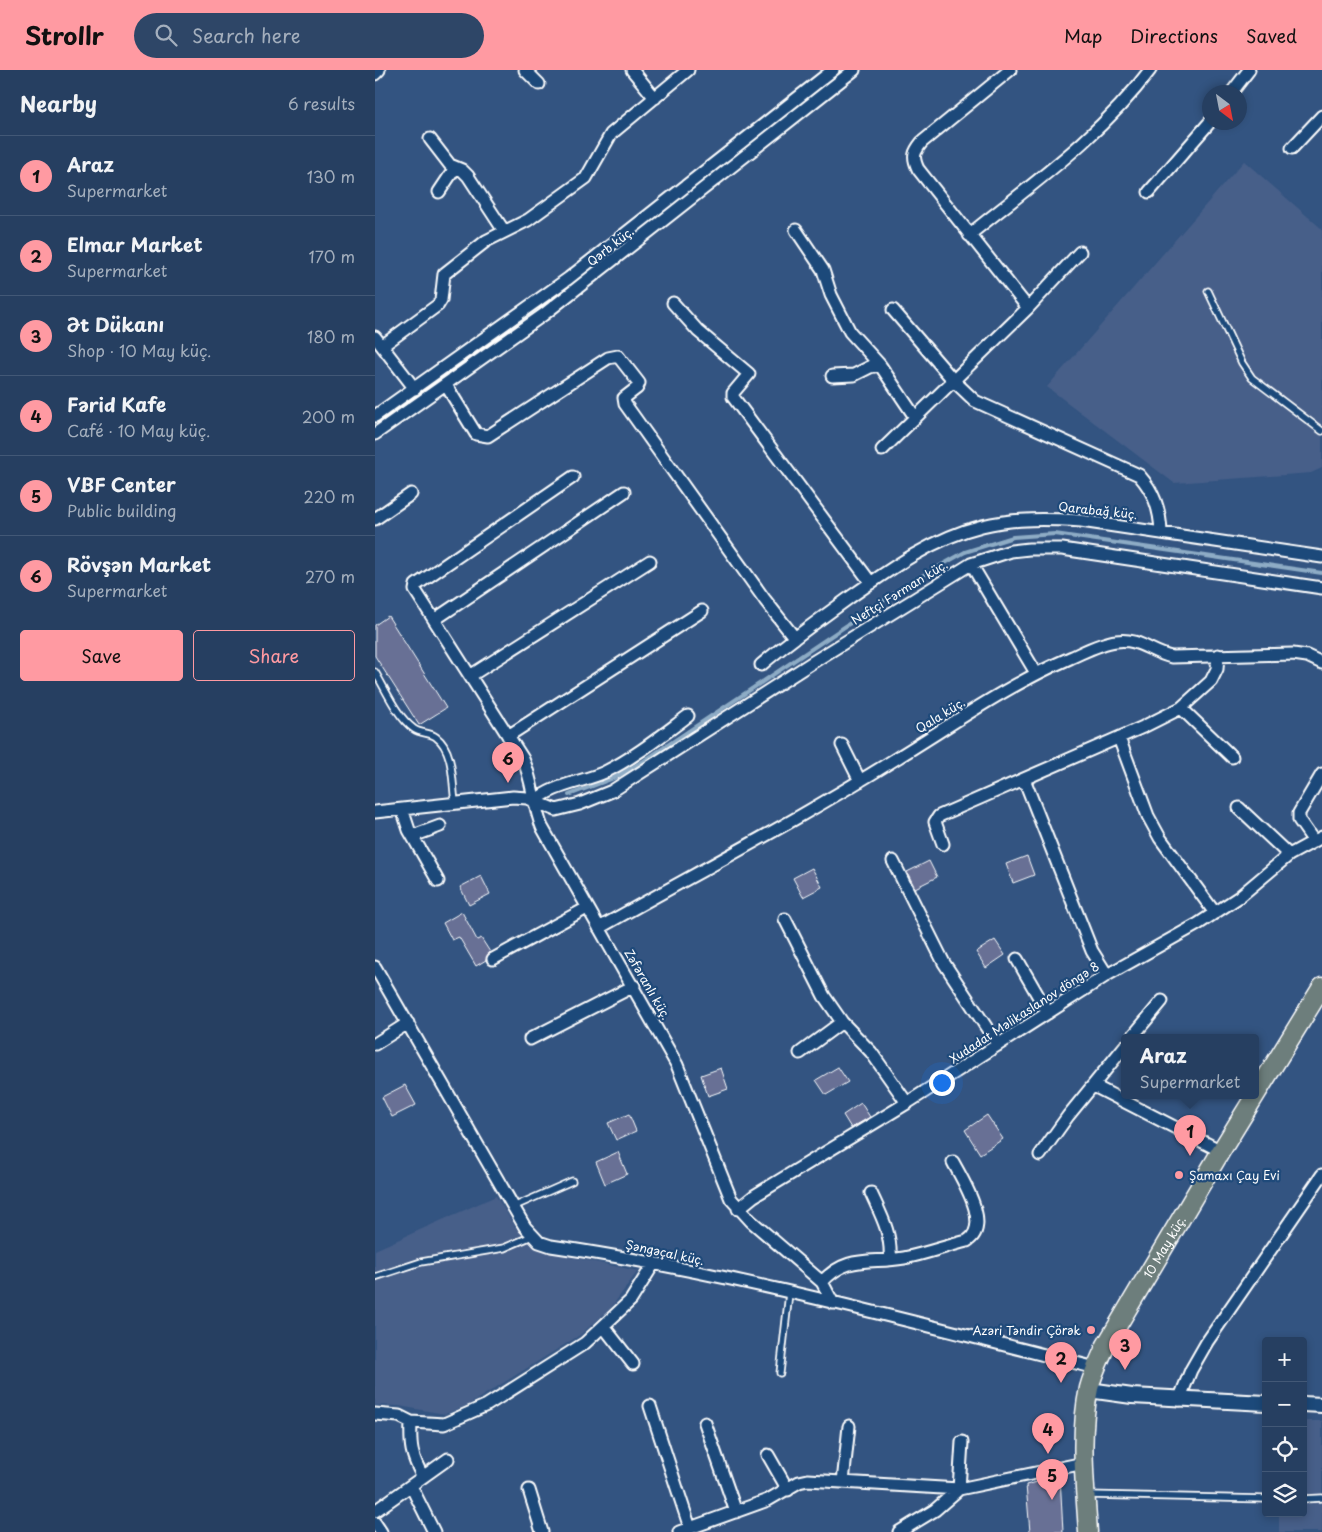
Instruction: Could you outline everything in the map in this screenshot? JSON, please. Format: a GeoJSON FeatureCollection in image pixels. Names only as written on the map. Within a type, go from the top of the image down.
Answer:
{"type":"FeatureCollection","features":[{"type":"Feature","properties":{"kind":"main road","name":"10 May küç."},"geometry":{"type":"LineString","coordinates":[[1259,1089],[1322,987]]}},
{"type":"Feature","properties":{"kind":"main road","name":"10 May küç."},"geometry":{"type":"LineString","coordinates":[[1088,1532],[1084,1463],[1089,1390],[1096,1368],[1106,1345],[1253,1099]]}},
{"type":"Feature","properties":{"kind":"street"},"geometry":{"type":"LineString","coordinates":[[375,74],[379,70]]}},
{"type":"Feature","properties":{"kind":"street"},"geometry":{"type":"LineString","coordinates":[[525,70],[539,84]]}},
{"type":"Feature","properties":{"kind":"street"},"geometry":{"type":"LineString","coordinates":[[632,70],[655,98]]}},
{"type":"Feature","properties":{"kind":"street"},"geometry":{"type":"LineString","coordinates":[[415,389],[378,342],[438,305],[441,300],[444,274],[486,241],[528,220],[587,178],[611,134],[688,70]]}},
{"type":"Feature","properties":{"kind":"street","name":"Qərb küç."},"geometry":{"type":"LineString","coordinates":[[375,416],[569,278],[833,70]]}},
{"type":"Feature","properties":{"kind":"street","name":"Qərb küç."},"geometry":{"type":"LineString","coordinates":[[375,434],[446,385],[601,271],[854,70]]}},
{"type":"Feature","properties":{"kind":"street"},"geometry":{"type":"LineString","coordinates":[[1010,70],[922,142],[914,152],[914,160],[918,169],[1028,308]]}},
{"type":"Feature","properties":{"kind":"street"},"geometry":{"type":"LineString","coordinates":[[969,235],[1090,136],[1127,100],[1150,70]]}},
{"type":"Feature","properties":{"kind":"street"},"geometry":{"type":"LineString","coordinates":[[1237,85],[1249,70]]}},
{"type":"Feature","properties":{"kind":"street"},"geometry":{"type":"LineString","coordinates":[[1292,148],[1322,116]]}},
{"type":"Feature","properties":{"kind":"street"},"geometry":{"type":"LineString","coordinates":[[1149,192],[1203,130]]}},
{"type":"Feature","properties":{"kind":"street"},"geometry":{"type":"LineString","coordinates":[[430,139],[455,168],[462,170],[468,176],[505,231]]}},
{"type":"Feature","properties":{"kind":"street"},"geometry":{"type":"LineString","coordinates":[[439,192],[455,168]]}},
{"type":"Feature","properties":{"kind":"street"},"geometry":{"type":"LineString","coordinates":[[796,230],[823,270],[831,295],[850,332],[880,365],[915,417]]}},
{"type":"Feature","properties":{"kind":"street"},"geometry":{"type":"LineString","coordinates":[[883,450],[1028,308],[1080,252]]}},
{"type":"Feature","properties":{"kind":"street"},"geometry":{"type":"LineString","coordinates":[[673,303],[703,336],[749,374],[733,393],[733,397],[871,583]]}},
{"type":"Feature","properties":{"kind":"street"},"geometry":{"type":"LineString","coordinates":[[893,310],[954,381],[981,405],[1139,475],[1153,492],[1161,519],[1161,532]]}},
{"type":"Feature","properties":{"kind":"street"},"geometry":{"type":"LineString","coordinates":[[446,385],[476,434],[488,436],[608,358],[618,356],[639,384],[623,400],[765,600],[794,637]]}},
{"type":"Feature","properties":{"kind":"street"},"geometry":{"type":"LineString","coordinates":[[832,376],[854,375],[870,367],[880,365]]}},
{"type":"Feature","properties":{"kind":"street","name":"Zəfəranlı küç."},"geometry":{"type":"LineString","coordinates":[[573,477],[416,585],[416,594],[529,771],[538,817],[551,846],[634,986],[677,1065],[725,1189],[738,1209],[822,1282],[833,1303]]}},
{"type":"Feature","properties":{"kind":"street"},"geometry":{"type":"LineString","coordinates":[[434,620],[624,492]]}},
{"type":"Feature","properties":{"kind":"street"},"geometry":{"type":"LineString","coordinates":[[375,519],[411,494]]}},
{"type":"Feature","properties":{"kind":"street","name":"Qarabağ küç."},"geometry":{"type":"LineString","coordinates":[[761,665],[794,637],[871,583],[939,540],[984,526],[1053,519],[1161,532],[1322,557]]}},
{"type":"Feature","properties":{"kind":"street","name":"Neftçi Fərman küç."},"geometry":{"type":"LineString","coordinates":[[534,802],[549,808],[565,809],[612,791],[971,564],[1011,551],[1063,549],[1322,588]]}},
{"type":"Feature","properties":{"kind":"street"},"geometry":{"type":"LineString","coordinates":[[470,676],[650,560]]}},
{"type":"Feature","properties":{"kind":"street"},"geometry":{"type":"LineString","coordinates":[[971,564],[1036,673]]}},
{"type":"Feature","properties":{"kind":"street"},"geometry":{"type":"LineString","coordinates":[[508,736],[702,611]]}},
{"type":"Feature","properties":{"kind":"street","name":"Qala küç."},"geometry":{"type":"LineString","coordinates":[[599,928],[860,780],[1036,673],[1092,648],[1121,640],[1137,641],[1162,655],[1172,657],[1293,654],[1307,656],[1322,663]]}},
{"type":"Feature","properties":{"kind":"street"},"geometry":{"type":"LineString","coordinates":[[943,844],[935,822],[939,816],[1119,738],[1181,708],[1211,682],[1217,669],[1218,655]]}},
{"type":"Feature","properties":{"kind":"street"},"geometry":{"type":"LineString","coordinates":[[1181,708],[1232,757]]}},
{"type":"Feature","properties":{"kind":"street"},"geometry":{"type":"LineString","coordinates":[[377,809],[402,809],[513,797],[534,802],[544,793],[584,781],[624,762],[688,716]]}},
{"type":"Feature","properties":{"kind":"street"},"geometry":{"type":"LineString","coordinates":[[1119,738],[1148,816],[1160,838],[1215,913]]}},
{"type":"Feature","properties":{"kind":"street"},"geometry":{"type":"LineString","coordinates":[[842,745],[860,780]]}},
{"type":"Feature","properties":{"kind":"street"},"geometry":{"type":"LineString","coordinates":[[1317,839],[1299,820],[1299,813],[1322,774]]}},
{"type":"Feature","properties":{"kind":"street"},"geometry":{"type":"LineString","coordinates":[[1024,779],[1092,951],[1107,975]]}},
{"type":"Feature","properties":{"kind":"street"},"geometry":{"type":"LineString","coordinates":[[1239,808],[1289,855]]}},
{"type":"Feature","properties":{"kind":"street"},"geometry":{"type":"LineString","coordinates":[[402,809],[413,836],[438,881]]}},
{"type":"Feature","properties":{"kind":"street"},"geometry":{"type":"LineString","coordinates":[[413,836],[440,826]]}},
{"type":"Feature","properties":{"kind":"street","name":"Xudadat Məlikaslanov döngə 8"},"geometry":{"type":"LineString","coordinates":[[738,1209],[754,1196],[907,1103],[1107,975],[1185,933],[1215,913],[1289,855],[1317,839]]}},
{"type":"Feature","properties":{"kind":"street"},"geometry":{"type":"LineString","coordinates":[[893,861],[944,963],[998,1045]]}},
{"type":"Feature","properties":{"kind":"street"},"geometry":{"type":"LineString","coordinates":[[493,960],[587,908]]}},
{"type":"Feature","properties":{"kind":"street"},"geometry":{"type":"LineString","coordinates":[[785,919],[824,996],[842,1022],[871,1052],[907,1103]]}},
{"type":"Feature","properties":{"kind":"street"},"geometry":{"type":"LineString","coordinates":[[1017,959],[1048,1013]]}},
{"type":"Feature","properties":{"kind":"street"},"geometry":{"type":"LineString","coordinates":[[375,967],[531,1236]]}},
{"type":"Feature","properties":{"kind":"street"},"geometry":{"type":"LineString","coordinates":[[531,1039],[634,986]]}},
{"type":"Feature","properties":{"kind":"street"},"geometry":{"type":"LineString","coordinates":[[1135,1034],[1163,1001]]}},
{"type":"Feature","properties":{"kind":"street"},"geometry":{"type":"LineString","coordinates":[[800,1053],[842,1022]]}},
{"type":"Feature","properties":{"kind":"street"},"geometry":{"type":"LineString","coordinates":[[375,1044],[408,1023]]}},
{"type":"Feature","properties":{"kind":"street"},"geometry":{"type":"LineString","coordinates":[[1040,1155],[1068,1116],[1121,1051]]}},
{"type":"Feature","properties":{"kind":"street"},"geometry":{"type":"LineString","coordinates":[[1094,1086],[1221,1151]]}},
{"type":"Feature","properties":{"kind":"street"},"geometry":{"type":"LineString","coordinates":[[822,1282],[831,1272],[841,1266],[868,1260],[915,1256],[967,1241],[974,1237],[978,1228],[975,1211],[953,1162]]}},
{"type":"Feature","properties":{"kind":"street"},"geometry":{"type":"LineString","coordinates":[[1179,1400],[1191,1370],[1207,1342],[1322,1175]]}},
{"type":"Feature","properties":{"kind":"street"},"geometry":{"type":"LineString","coordinates":[[871,1193],[887,1230],[891,1247],[890,1259]]}},
{"type":"Feature","properties":{"kind":"street","name":"Şəngəçal küç."},"geometry":{"type":"LineString","coordinates":[[531,1236],[539,1242],[551,1246],[654,1263],[789,1293],[1096,1368]]}},
{"type":"Feature","properties":{"kind":"street"},"geometry":{"type":"LineString","coordinates":[[375,1414],[399,1416],[411,1422],[444,1424],[456,1421],[487,1405],[559,1361],[604,1326],[631,1300],[654,1263]]}},
{"type":"Feature","properties":{"kind":"street"},"geometry":{"type":"LineString","coordinates":[[604,1326],[633,1364]]}},
{"type":"Feature","properties":{"kind":"street"},"geometry":{"type":"LineString","coordinates":[[1089,1390],[1117,1395],[1179,1400],[1262,1403]]}},
{"type":"Feature","properties":{"kind":"street"},"geometry":{"type":"LineString","coordinates":[[1307,1404],[1322,1405]]}},
{"type":"Feature","properties":{"kind":"street"},"geometry":{"type":"LineString","coordinates":[[650,1406],[684,1530],[768,1500],[799,1482],[808,1480],[959,1489],[1084,1463]]}},
{"type":"Feature","properties":{"kind":"street"},"geometry":{"type":"LineString","coordinates":[[411,1422],[410,1447],[413,1458],[423,1477]]}},
{"type":"Feature","properties":{"kind":"street"},"geometry":{"type":"LineString","coordinates":[[705,1423],[736,1512]]}},
{"type":"Feature","properties":{"kind":"street"},"geometry":{"type":"LineString","coordinates":[[843,1482],[849,1426]]}},
{"type":"Feature","properties":{"kind":"street"},"geometry":{"type":"LineString","coordinates":[[899,1532],[935,1510],[959,1489],[962,1442]]}},
{"type":"Feature","properties":{"kind":"street"},"geometry":{"type":"LineString","coordinates":[[768,1455],[788,1490]]}},
{"type":"Feature","properties":{"kind":"street"},"geometry":{"type":"LineString","coordinates":[[375,1511],[449,1460]]}},
{"type":"Feature","properties":{"kind":"street"},"geometry":{"type":"LineString","coordinates":[[411,1486],[434,1532]]}},
{"type":"Feature","properties":{"kind":"street"},"geometry":{"type":"LineString","coordinates":[[529,1490],[542,1532]]}},
{"type":"Feature","properties":{"kind":"street"},"geometry":{"type":"LineString","coordinates":[[375,1522],[381,1532]]}},
{"type":"Feature","properties":{"kind":"lane"},"geometry":{"type":"LineString","coordinates":[[1208,291],[1242,363],[1252,378],[1322,431]]}},
{"type":"Feature","properties":{"kind":"lane"},"geometry":{"type":"LineString","coordinates":[[375,672],[409,724],[422,733],[433,735],[441,741],[449,762],[455,802]]}},
{"type":"Feature","properties":{"kind":"lane"},"geometry":{"type":"LineString","coordinates":[[513,1207],[572,1181]]}},
{"type":"Feature","properties":{"kind":"lane"},"geometry":{"type":"LineString","coordinates":[[375,1277],[421,1262],[504,1248],[517,1244],[531,1236]]}},
{"type":"Feature","properties":{"kind":"lane"},"geometry":{"type":"LineString","coordinates":[[780,1373],[789,1293]]}},
{"type":"Feature","properties":{"kind":"lane"},"geometry":{"type":"LineString","coordinates":[[1085,1495],[1262,1499]]}},
{"type":"Feature","properties":{"kind":"lane"},"geometry":{"type":"LineString","coordinates":[[1307,1499],[1322,1498]]}},
{"type":"Feature","properties":{"kind":"shaded area"},"geometry":{"type":"Polygon","coordinates":[[[1244,161],[1322,229],[1322,468],[1311,473],[1174,483],[1047,387],[1244,161]]]}},
{"type":"Feature","properties":{"kind":"shaded area"},"geometry":{"type":"Polygon","coordinates":[[[496,1196],[516,1228],[531,1245],[543,1251],[638,1271],[610,1309],[580,1335],[468,1405],[445,1414],[399,1406],[375,1405],[375,1250],[496,1196]]]}},
{"type":"Feature","properties":{"kind":"shaded area"},"geometry":{"type":"Polygon","coordinates":[[[1307,1421],[1322,1421],[1322,1532],[1279,1532],[1279,1517],[1307,1517],[1307,1421]]]}},
{"type":"Feature","properties":{"kind":"building"},"geometry":{"type":"Polygon","coordinates":[[[388,616],[446,708],[419,725],[375,656],[375,625],[388,616]]]}},
{"type":"Feature","properties":{"kind":"building"},"geometry":{"type":"Polygon","coordinates":[[[1027,856],[1034,875],[1013,883],[1006,864],[1027,856]]]}},
{"type":"Feature","properties":{"kind":"building"},"geometry":{"type":"Polygon","coordinates":[[[929,861],[937,877],[915,888],[907,872],[929,861]]]}},
{"type":"Feature","properties":{"kind":"building"},"geometry":{"type":"Polygon","coordinates":[[[812,868],[822,887],[803,897],[793,878],[812,868]]]}},
{"type":"Feature","properties":{"kind":"building"},"geometry":{"type":"Polygon","coordinates":[[[481,876],[490,894],[469,905],[460,887],[481,876]]]}},
{"type":"Feature","properties":{"kind":"building"},"geometry":{"type":"Polygon","coordinates":[[[462,912],[477,940],[481,938],[490,952],[486,960],[476,966],[459,937],[452,940],[443,923],[462,912]]]}},
{"type":"Feature","properties":{"kind":"building"},"geometry":{"type":"Polygon","coordinates":[[[995,940],[1005,955],[986,968],[976,952],[995,940]]]}},
{"type":"Feature","properties":{"kind":"building"},"geometry":{"type":"Polygon","coordinates":[[[838,1067],[848,1082],[826,1095],[816,1080],[838,1067]]]}},
{"type":"Feature","properties":{"kind":"building"},"geometry":{"type":"Polygon","coordinates":[[[721,1068],[728,1089],[708,1096],[701,1075],[721,1068]]]}},
{"type":"Feature","properties":{"kind":"building"},"geometry":{"type":"Polygon","coordinates":[[[405,1085],[416,1105],[392,1117],[382,1097],[405,1085]]]}},
{"type":"Feature","properties":{"kind":"building"},"geometry":{"type":"Polygon","coordinates":[[[861,1103],[870,1117],[851,1128],[843,1115],[861,1103]]]}},
{"type":"Feature","properties":{"kind":"building"},"geometry":{"type":"Polygon","coordinates":[[[629,1114],[636,1131],[616,1140],[608,1123],[629,1114]]]}},
{"type":"Feature","properties":{"kind":"building"},"geometry":{"type":"Polygon","coordinates":[[[987,1115],[1003,1139],[980,1154],[965,1130],[987,1115]]]}},
{"type":"Feature","properties":{"kind":"building"},"geometry":{"type":"Polygon","coordinates":[[[618,1152],[627,1174],[605,1184],[596,1162],[618,1152]]]}},
{"type":"Feature","properties":{"kind":"building"},"geometry":{"type":"Polygon","coordinates":[[[1060,1476],[1063,1532],[1030,1532],[1026,1485],[1060,1476]]]}},
{"type":"Feature","properties":{"kind":"waterway"},"geometry":{"type":"LineString","coordinates":[[498,340],[844,70]]}},
{"type":"Feature","properties":{"kind":"waterway"},"geometry":{"type":"LineString","coordinates":[[375,426],[459,367]]}},
{"type":"Feature","properties":{"kind":"waterway"},"geometry":{"type":"LineString","coordinates":[[569,795],[614,778],[644,761],[913,581],[965,552],[1013,537],[1055,534],[1322,573]]}},
{"type":"Feature","properties":{"kind":"place","name":"Rövşən Market"},"geometry":{"type":"Point","coordinates":[508,783]}},
{"type":"Feature","properties":{"kind":"place","name":"Araz"},"geometry":{"type":"Point","coordinates":[1190,1156]}},
{"type":"Feature","properties":{"kind":"place","name":"Şamaxı Çay Evi"},"geometry":{"type":"Point","coordinates":[1179,1175]}},
{"type":"Feature","properties":{"kind":"place","name":"Azəri Təndir Çörək"},"geometry":{"type":"Point","coordinates":[1091,1330]}},
{"type":"Feature","properties":{"kind":"place","name":"Ət Dükanı"},"geometry":{"type":"Point","coordinates":[1125,1370]}},
{"type":"Feature","properties":{"kind":"place","name":"Elmar Market"},"geometry":{"type":"Point","coordinates":[1061,1383]}},
{"type":"Feature","properties":{"kind":"place","name":"Fərid Kafe"},"geometry":{"type":"Point","coordinates":[1048,1454]}},
{"type":"Feature","properties":{"kind":"place","name":"VBF Center"},"geometry":{"type":"Point","coordinates":[1052,1500]}}]}
